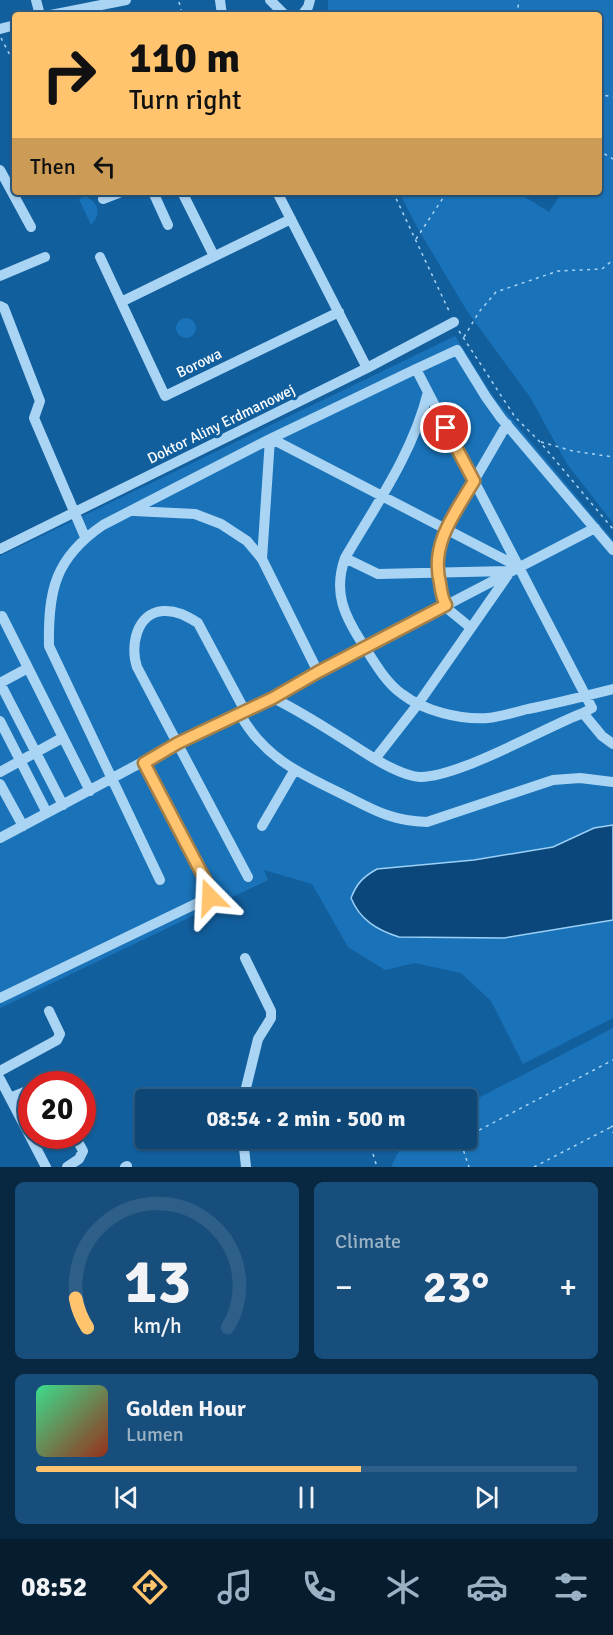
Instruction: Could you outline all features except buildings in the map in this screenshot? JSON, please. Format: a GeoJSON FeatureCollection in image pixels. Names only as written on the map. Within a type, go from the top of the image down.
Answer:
{"type":"FeatureCollection","features":[{"type":"Feature","properties":{"kind":"street"},"geometry":{"type":"LineString","coordinates":[[66,12],[126,0]]}},
{"type":"Feature","properties":{"kind":"street"},"geometry":{"type":"LineString","coordinates":[[270,0],[282,12]]}},
{"type":"Feature","properties":{"kind":"street"},"geometry":{"type":"LineString","coordinates":[[0,170],[12,192]]}},
{"type":"Feature","properties":{"kind":"street"},"geometry":{"type":"LineString","coordinates":[[13,195],[31,228]]}},
{"type":"Feature","properties":{"kind":"street"},"geometry":{"type":"LineString","coordinates":[[103,199],[113,195]]}},
{"type":"Feature","properties":{"kind":"street"},"geometry":{"type":"LineString","coordinates":[[154,195],[168,225]]}},
{"type":"Feature","properties":{"kind":"street"},"geometry":{"type":"LineString","coordinates":[[183,195],[213,256]]}},
{"type":"Feature","properties":{"kind":"street"},"geometry":{"type":"LineString","coordinates":[[279,195],[367,368]]}},
{"type":"Feature","properties":{"kind":"street"},"geometry":{"type":"LineString","coordinates":[[121,302],[291,219]]}},
{"type":"Feature","properties":{"kind":"street"},"geometry":{"type":"LineString","coordinates":[[0,276],[45,257]]}},
{"type":"Feature","properties":{"kind":"street","name":"Borowa"},"geometry":{"type":"LineString","coordinates":[[100,257],[165,396],[339,312]]}},
{"type":"Feature","properties":{"kind":"street"},"geometry":{"type":"LineString","coordinates":[[0,306],[3,308],[40,401],[34,418],[85,537]]}},
{"type":"Feature","properties":{"kind":"street","name":"Doktor Aliny Erdmanowej"},"geometry":{"type":"LineString","coordinates":[[0,549],[367,368],[454,322]]}},
{"type":"Feature","properties":{"kind":"street"},"geometry":{"type":"LineString","coordinates":[[160,880],[49,646],[48,612],[54,585],[66,560],[85,537],[103,525],[271,439],[458,350],[486,397],[613,550]]}},
{"type":"Feature","properties":{"kind":"street"},"geometry":{"type":"LineString","coordinates":[[273,698],[294,708],[375,759],[414,777],[432,777],[459,769],[592,708],[515,569],[474,481],[416,369]]}},
{"type":"Feature","properties":{"kind":"street"},"geometry":{"type":"LineString","coordinates":[[428,392],[423,413],[408,450],[345,558],[339,573],[339,588],[344,609],[365,648],[400,693],[418,704],[455,716],[489,718],[613,689]]}},
{"type":"Feature","properties":{"kind":"street"},"geometry":{"type":"LineString","coordinates":[[471,628],[446,605],[437,573],[437,554],[446,530],[507,424]]}},
{"type":"Feature","properties":{"kind":"street"},"geometry":{"type":"LineString","coordinates":[[271,439],[381,495],[515,569]]}},
{"type":"Feature","properties":{"kind":"street"},"geometry":{"type":"LineString","coordinates":[[262,558],[271,439]]}},
{"type":"Feature","properties":{"kind":"street"},"geometry":{"type":"LineString","coordinates":[[131,511],[195,514],[221,524],[247,541],[262,558],[318,672]]}},
{"type":"Feature","properties":{"kind":"street"},"geometry":{"type":"LineString","coordinates":[[0,838],[178,743],[273,698],[318,672],[595,528]]}},
{"type":"Feature","properties":{"kind":"street"},"geometry":{"type":"LineString","coordinates":[[345,558],[378,574],[515,569]]}},
{"type":"Feature","properties":{"kind":"street"},"geometry":{"type":"LineString","coordinates":[[375,759],[418,704],[515,569]]}},
{"type":"Feature","properties":{"kind":"street"},"geometry":{"type":"LineString","coordinates":[[248,877],[133,656],[133,645],[139,627],[149,616],[162,611],[184,614],[198,622],[250,732],[268,751],[294,771],[387,817],[427,822],[554,780],[580,778],[613,782]]}},
{"type":"Feature","properties":{"kind":"street"},"geometry":{"type":"LineString","coordinates":[[0,617],[2,616],[5,635],[28,668],[90,791]]}},
{"type":"Feature","properties":{"kind":"street"},"geometry":{"type":"LineString","coordinates":[[28,668],[0,683],[63,805]]}},
{"type":"Feature","properties":{"kind":"street"},"geometry":{"type":"LineString","coordinates":[[584,713],[602,736],[613,744]]}},
{"type":"Feature","properties":{"kind":"street"},"geometry":{"type":"LineString","coordinates":[[0,721],[47,813]]}},
{"type":"Feature","properties":{"kind":"street"},"geometry":{"type":"LineString","coordinates":[[0,772],[62,738]]}},
{"type":"Feature","properties":{"kind":"street"},"geometry":{"type":"LineString","coordinates":[[0,998],[210,897],[210,889],[144,763]]}},
{"type":"Feature","properties":{"kind":"street"},"geometry":{"type":"LineString","coordinates":[[262,826],[294,771]]}},
{"type":"Feature","properties":{"kind":"street"},"geometry":{"type":"LineString","coordinates":[[0,784],[23,826]]}},
{"type":"Feature","properties":{"kind":"street"},"geometry":{"type":"LineString","coordinates":[[245,958],[271,1011],[271,1018],[258,1039],[246,1089]]}},
{"type":"Feature","properties":{"kind":"street"},"geometry":{"type":"LineString","coordinates":[[0,1071],[57,1040],[60,1034],[49,1011]]}},
{"type":"Feature","properties":{"kind":"street"},"geometry":{"type":"LineString","coordinates":[[0,1079],[46,1167]]}},
{"type":"Feature","properties":{"kind":"street"},"geometry":{"type":"LineString","coordinates":[[10,1098],[18,1095]]}},
{"type":"Feature","properties":{"kind":"street"},"geometry":{"type":"LineString","coordinates":[[67,1167],[79,1160],[82,1149]]}},
{"type":"Feature","properties":{"kind":"street"},"geometry":{"type":"LineString","coordinates":[[244,1149],[246,1167]]}},
{"type":"Feature","properties":{"kind":"path"},"geometry":{"type":"LineString","coordinates":[[179,2],[182,12]]}},
{"type":"Feature","properties":{"kind":"path"},"geometry":{"type":"LineString","coordinates":[[1,37],[12,56]]}},
{"type":"Feature","properties":{"kind":"path"},"geometry":{"type":"LineString","coordinates":[[394,195],[463,338],[515,417],[540,442],[613,529]]}},
{"type":"Feature","properties":{"kind":"path"},"geometry":{"type":"LineString","coordinates":[[416,240],[445,195]]}},
{"type":"Feature","properties":{"kind":"path"},"geometry":{"type":"LineString","coordinates":[[463,338],[479,312],[496,292],[558,271],[602,269],[613,260]]}},
{"type":"Feature","properties":{"kind":"path"},"geometry":{"type":"LineString","coordinates":[[540,442],[573,451],[613,457]]}},
{"type":"Feature","properties":{"kind":"path"},"geometry":{"type":"LineString","coordinates":[[477,1131],[613,1060]]}},
{"type":"Feature","properties":{"kind":"path"},"geometry":{"type":"LineString","coordinates":[[534,1167],[612,1126],[613,1133]]}},
{"type":"Feature","properties":{"kind":"path"},"geometry":{"type":"LineString","coordinates":[[463,1149],[469,1167]]}},
{"type":"Feature","properties":{"kind":"path"},"geometry":{"type":"LineString","coordinates":[[373,1154],[378,1167]]}},
{"type":"Feature","properties":{"kind":"shaded area"},"geometry":{"type":"Polygon","coordinates":[[[328,0],[613,0],[613,523],[567,464],[530,397],[467,311],[401,195],[522,195],[549,212],[560,195],[602,195],[602,12],[326,12],[328,0]]]}},
{"type":"Feature","properties":{"kind":"shaded area"},"geometry":{"type":"Polygon","coordinates":[[[85,196],[96,205],[98,212],[91,225],[79,199],[85,196]]]}},
{"type":"Feature","properties":{"kind":"shaded area"},"geometry":{"type":"Polygon","coordinates":[[[186,318],[193,321],[196,328],[193,335],[186,338],[179,335],[176,328],[179,321],[186,318]]]}},
{"type":"Feature","properties":{"kind":"shaded area"},"geometry":{"type":"Polygon","coordinates":[[[455,336],[495,399],[613,540],[613,825],[594,828],[553,847],[474,860],[377,869],[504,938],[613,920],[613,1018],[523,1064],[491,1001],[461,973],[415,963],[385,970],[348,947],[312,884],[264,870],[268,880],[0,1008],[0,556],[455,336]]]}},
{"type":"Feature","properties":{"kind":"shaded area"},"geometry":{"type":"Polygon","coordinates":[[[613,825],[613,920],[504,938],[399,937],[370,923],[359,912],[351,898],[361,881],[377,869],[474,860],[553,847],[594,828],[613,825]]]}},
{"type":"Feature","properties":{"kind":"shaded area"},"geometry":{"type":"Polygon","coordinates":[[[613,1028],[613,1167],[391,1167],[400,1149],[477,1149],[477,1099],[613,1028]]]}},
{"type":"Feature","properties":{"kind":"route"},"geometry":{"type":"LineString","coordinates":[[210,897],[210,889],[144,763],[178,743],[273,698],[446,605],[437,573],[437,554],[446,530],[474,481],[446,428]]}}]}
